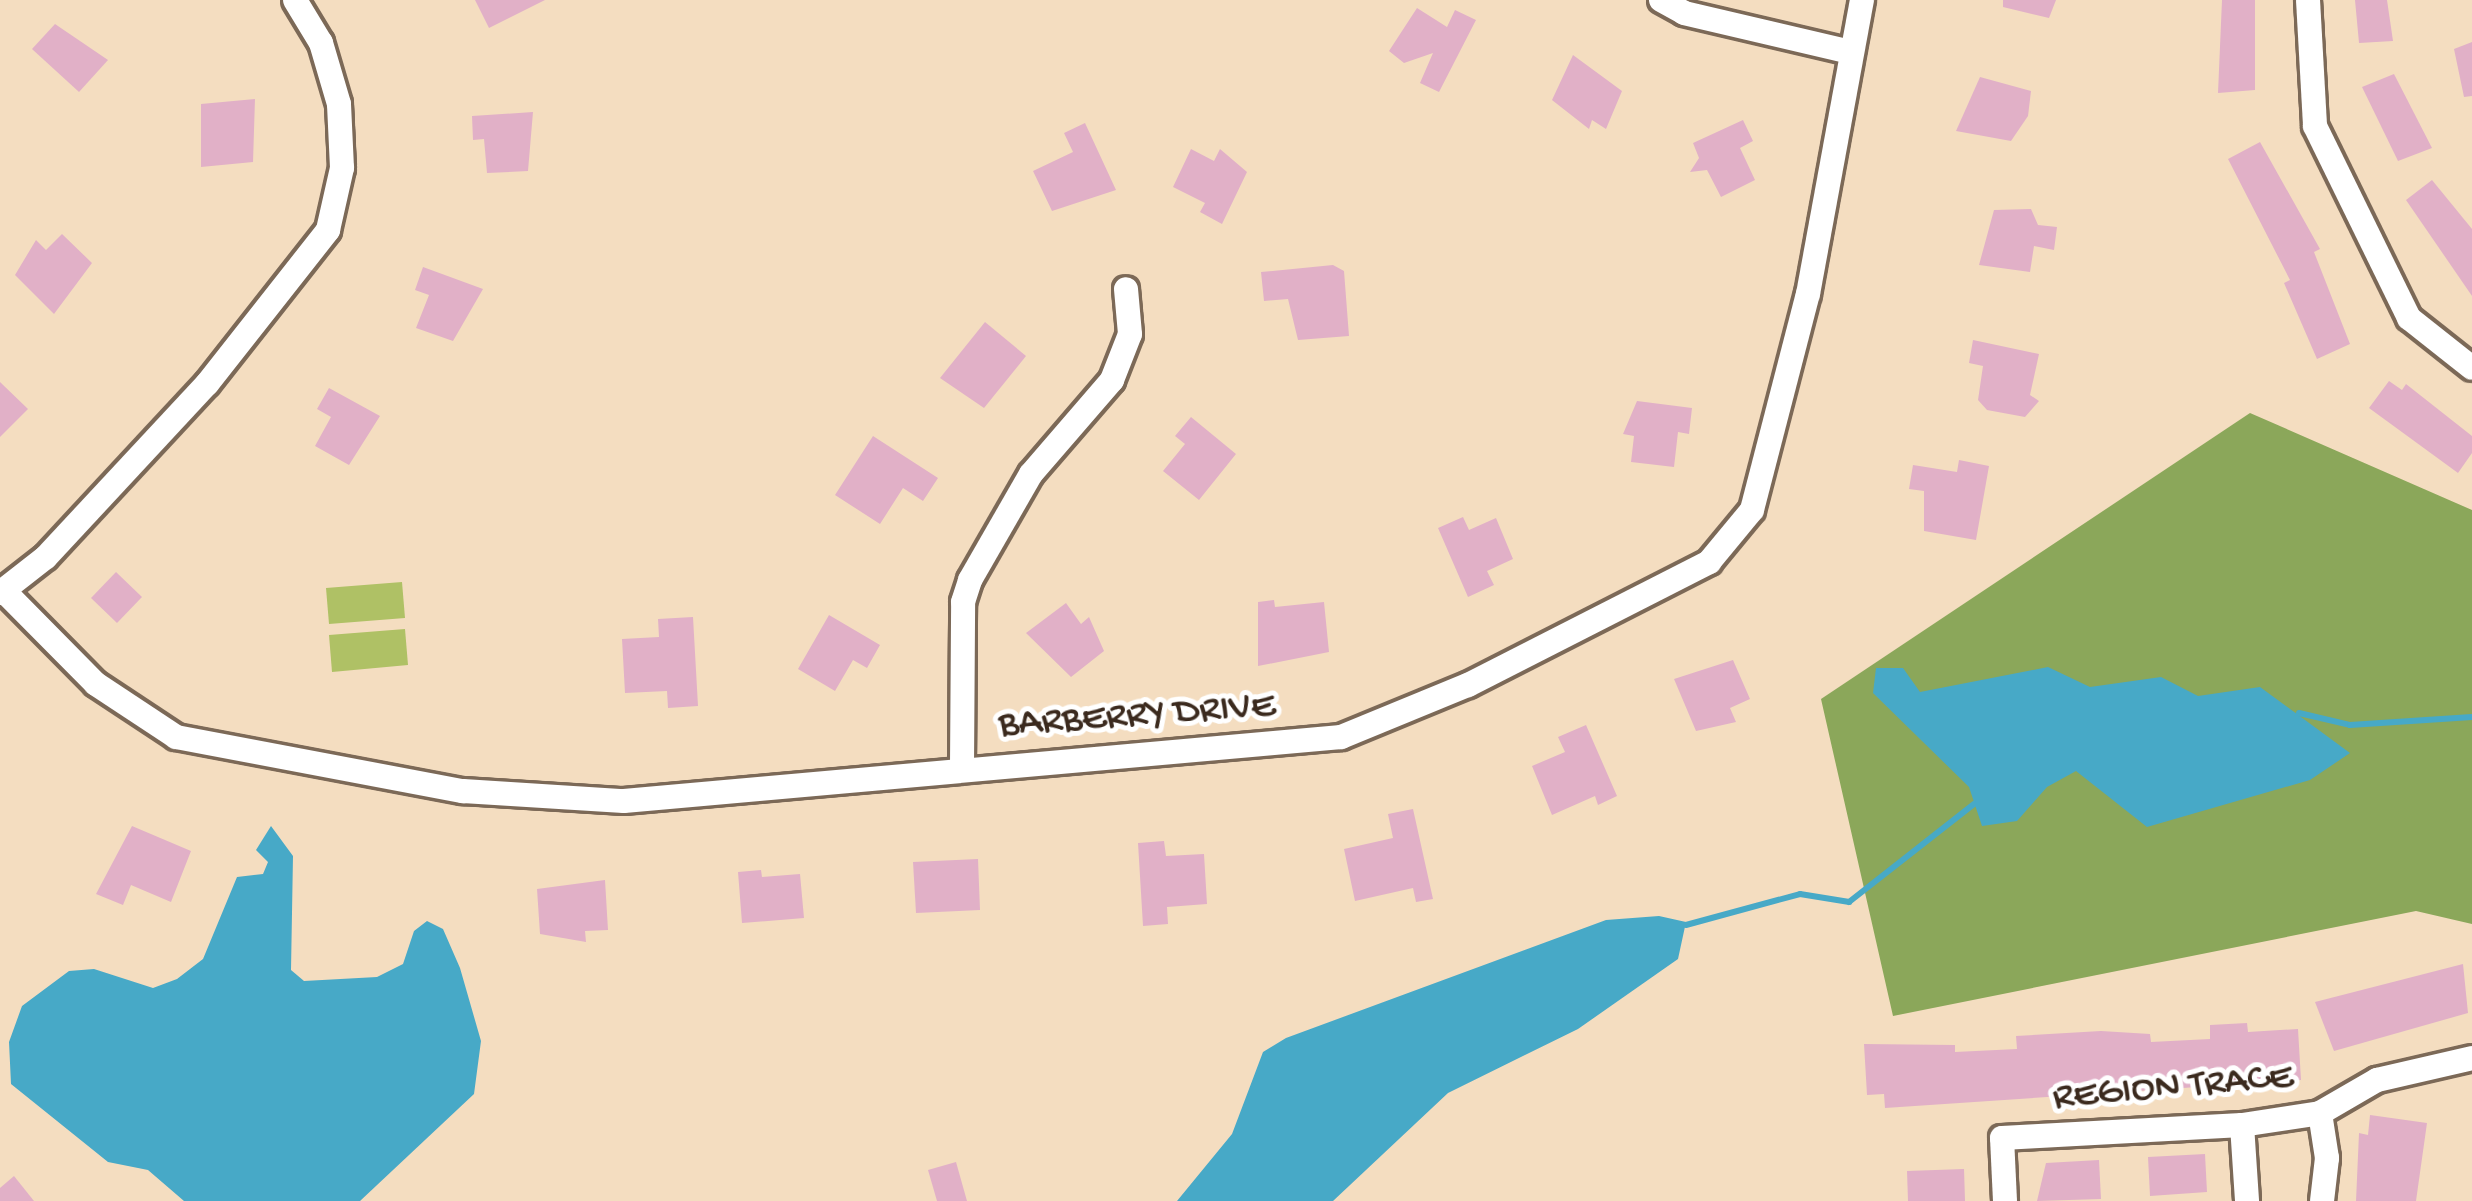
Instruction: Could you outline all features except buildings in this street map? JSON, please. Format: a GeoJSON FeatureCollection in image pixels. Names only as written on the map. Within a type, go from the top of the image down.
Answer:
{"type":"FeatureCollection","features":[{"type":"Feature","properties":{"kind":"street"},"geometry":{"type":"LineString","coordinates":[[1,592],[46,557],[207,384],[328,230],[342,168],[339,104],[322,43],[296,0]]}},
{"type":"Feature","properties":{"kind":"street"},"geometry":{"type":"LineString","coordinates":[[1660,0],[1850,52]]}},
{"type":"Feature","properties":{"kind":"street","name":"BARBERRY DRIVE"},"geometry":{"type":"LineString","coordinates":[[1,592],[96,684],[148,722],[207,747],[463,791],[625,801],[962,765],[1341,737],[1468,685],[1709,562],[1752,510],[1781,414],[1862,0]]}},
{"type":"Feature","properties":{"kind":"street"},"geometry":{"type":"LineString","coordinates":[[2308,0],[2315,126],[2409,318],[2472,368]]}},
{"type":"Feature","properties":{"kind":"street"},"geometry":{"type":"LineString","coordinates":[[962,765],[963,602],[970,580],[1031,474],[1112,380],[1130,334],[1126,289]]}},
{"type":"Feature","properties":{"kind":"street","name":"REGION TRACE"},"geometry":{"type":"LineString","coordinates":[[2005,1201],[2002,1138],[2242,1125],[2320,1113],[2377,1080],[2472,1058]]}},
{"type":"Feature","properties":{"kind":"street"},"geometry":{"type":"LineString","coordinates":[[2320,1113],[2327,1158],[2321,1201]]}},
{"type":"Feature","properties":{"kind":"street"},"geometry":{"type":"LineString","coordinates":[[2242,1125],[2247,1201]]}},
{"type":"Feature","properties":{"kind":"green space"},"geometry":{"type":"Polygon","coordinates":[[[2250,413],[2472,510],[2472,924],[2416,911],[1893,1016],[1821,699],[2250,413]]]}},
{"type":"Feature","properties":{"kind":"green space"},"geometry":{"type":"Polygon","coordinates":[[[402,582],[405,618],[329,624],[326,588],[402,582]]]}},
{"type":"Feature","properties":{"kind":"green space"},"geometry":{"type":"Polygon","coordinates":[[[405,629],[408,665],[332,672],[329,635],[405,629]]]}},
{"type":"Feature","properties":{"kind":"water"},"geometry":{"type":"Polygon","coordinates":[[[2048,667],[2090,687],[2161,677],[2198,696],[2260,687],[2350,753],[2310,780],[2147,827],[2076,771],[2047,787],[2017,821],[1982,826],[1969,787],[1873,693],[1876,668],[1903,668],[1920,692],[2048,667]]]}},
{"type":"Feature","properties":{"kind":"water"},"geometry":{"type":"Polygon","coordinates":[[[271,826],[293,856],[291,970],[304,981],[377,977],[403,964],[414,931],[427,921],[443,929],[481,1041],[474,1094],[360,1201],[184,1201],[148,1170],[108,1162],[11,1084],[9,1042],[22,1006],[69,971],[94,969],[153,988],[177,979],[203,959],[237,877],[263,874],[268,862],[256,850],[271,826]]]}},
{"type":"Feature","properties":{"kind":"water"},"geometry":{"type":"Polygon","coordinates":[[[1659,916],[1686,922],[1678,959],[1578,1029],[1448,1093],[1333,1201],[1177,1201],[1232,1134],[1263,1052],[1286,1038],[1606,920],[1659,916]]]}},
{"type":"Feature","properties":{"kind":"waterway"},"geometry":{"type":"LineString","coordinates":[[2299,713],[2350,725],[2472,717]]}},
{"type":"Feature","properties":{"kind":"waterway"},"geometry":{"type":"LineString","coordinates":[[1686,925],[1800,894],[1849,902],[1974,804]]}}]}
